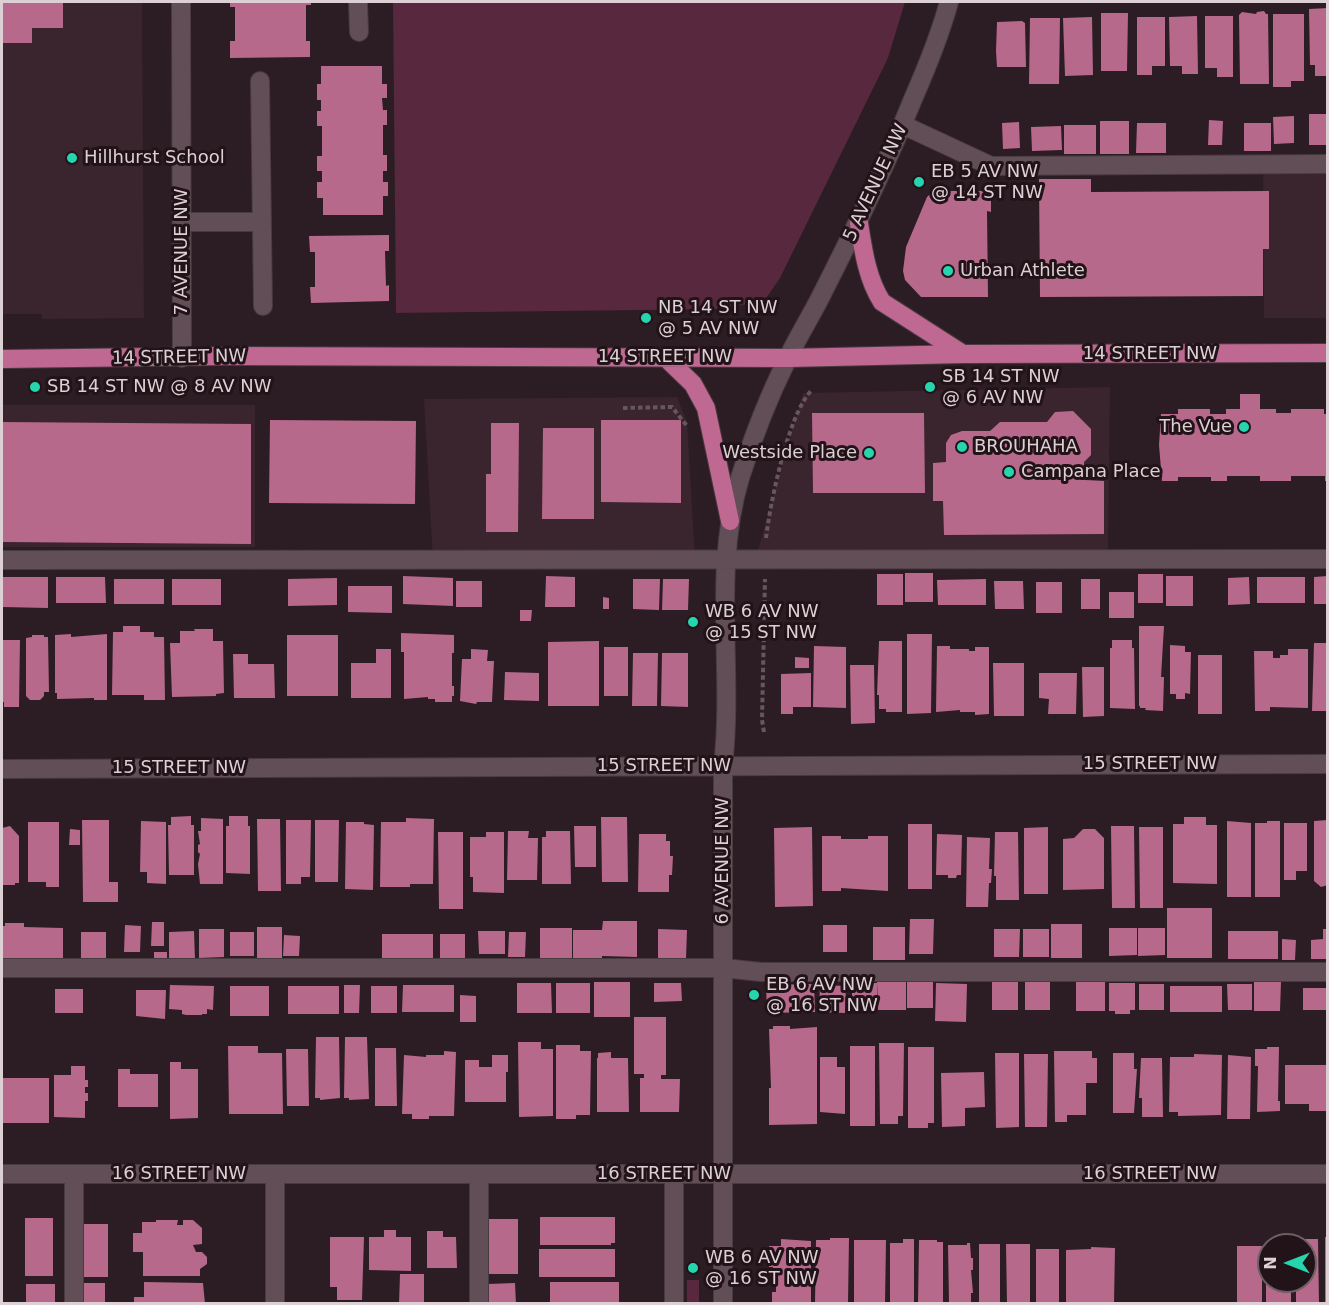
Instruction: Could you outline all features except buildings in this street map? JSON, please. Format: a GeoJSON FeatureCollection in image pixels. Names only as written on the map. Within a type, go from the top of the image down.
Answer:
{"type":"FeatureCollection","features":[{"type":"Feature","properties":{"kind":"main road"},"geometry":{"type":"LineString","coordinates":[[859,223],[865,259],[882,302],[963,354]]}},
{"type":"Feature","properties":{"kind":"main road","name":"14 STREET NW"},"geometry":{"type":"LineString","coordinates":[[2,359],[223,356],[788,358],[963,354],[1328,353]]}},
{"type":"Feature","properties":{"kind":"main road"},"geometry":{"type":"LineString","coordinates":[[665,357],[693,384],[706,408],[730,521]]}},
{"type":"Feature","properties":{"kind":"street","name":"7 AVENUE NW"},"geometry":{"type":"LineString","coordinates":[[181,2],[182,358]]}},
{"type":"Feature","properties":{"kind":"street"},"geometry":{"type":"LineString","coordinates":[[358,2],[359,32]]}},
{"type":"Feature","properties":{"kind":"street","name":"5 AVENUE NW"},"geometry":{"type":"LineString","coordinates":[[788,358],[859,223],[903,125],[932,53],[949,2]]}},
{"type":"Feature","properties":{"kind":"street"},"geometry":{"type":"LineString","coordinates":[[260,81],[262,306]]}},
{"type":"Feature","properties":{"kind":"street"},"geometry":{"type":"LineString","coordinates":[[903,125],[991,166],[1328,164]]}},
{"type":"Feature","properties":{"kind":"street"},"geometry":{"type":"LineString","coordinates":[[182,222],[262,222]]}},
{"type":"Feature","properties":{"kind":"street","name":"6 AVENUE NW"},"geometry":{"type":"LineString","coordinates":[[723,1304],[723,766],[726,733],[726,559],[730,521],[751,444],[788,358]]}},
{"type":"Feature","properties":{"kind":"street"},"geometry":{"type":"LineString","coordinates":[[2,560],[1328,559]]}},
{"type":"Feature","properties":{"kind":"street","name":"15 STREET NW"},"geometry":{"type":"LineString","coordinates":[[2,770],[1328,764]]}},
{"type":"Feature","properties":{"kind":"street"},"geometry":{"type":"LineString","coordinates":[[2,968],[723,968],[761,972],[1328,972]]}},
{"type":"Feature","properties":{"kind":"street","name":"16 STREET NW"},"geometry":{"type":"LineString","coordinates":[[2,1174],[1328,1174]]}},
{"type":"Feature","properties":{"kind":"street"},"geometry":{"type":"LineString","coordinates":[[74,1174],[74,1304]]}},
{"type":"Feature","properties":{"kind":"street"},"geometry":{"type":"LineString","coordinates":[[275,1174],[275,1304]]}},
{"type":"Feature","properties":{"kind":"street"},"geometry":{"type":"LineString","coordinates":[[479,1174],[479,1304]]}},
{"type":"Feature","properties":{"kind":"street"},"geometry":{"type":"LineString","coordinates":[[674,1174],[674,1304]]}},
{"type":"Feature","properties":{"kind":"path"},"geometry":{"type":"LineString","coordinates":[[623,408],[672,407],[691,431]]}},
{"type":"Feature","properties":{"kind":"shaded area","name":"Hillhurst School"},"geometry":{"type":"Polygon","coordinates":[[[2,2],[142,2],[144,318],[42,319],[42,314],[2,314],[2,2]]]}},
{"type":"Feature","properties":{"kind":"shaded area"},"geometry":{"type":"Polygon","coordinates":[[[393,2],[905,2],[888,58],[780,278],[767,297],[752,303],[722,309],[396,313],[393,2]]]}},
{"type":"Feature","properties":{"kind":"shaded area"},"geometry":{"type":"Polygon","coordinates":[[[1263,161],[1327,161],[1327,318],[1264,318],[1263,161]]]}},
{"type":"Feature","properties":{"kind":"shaded area"},"geometry":{"type":"Polygon","coordinates":[[[1110,387],[1108,555],[756,557],[803,393],[1110,387]]]}},
{"type":"Feature","properties":{"kind":"shaded area"},"geometry":{"type":"Polygon","coordinates":[[[677,397],[687,422],[695,558],[433,562],[424,399],[677,397]]]}},
{"type":"Feature","properties":{"kind":"shaded area"},"geometry":{"type":"Polygon","coordinates":[[[2,405],[255,405],[255,547],[2,547],[2,405]]]}},
{"type":"Feature","properties":{"kind":"shaded area"},"geometry":{"type":"Polygon","coordinates":[[[687,1280],[699,1280],[699,1303],[687,1303],[687,1280]]]}},
{"type":"Feature","properties":{"kind":"place","name":"Hillhurst School"},"geometry":{"type":"Point","coordinates":[72,158]}},
{"type":"Feature","properties":{"kind":"place","name":"EB 5 AV NW @ 14 ST NW"},"geometry":{"type":"Point","coordinates":[919,182]}},
{"type":"Feature","properties":{"kind":"place","name":"Urban Athlete"},"geometry":{"type":"Point","coordinates":[948,271]}},
{"type":"Feature","properties":{"kind":"place","name":"NB 14 ST NW @ 5 AV NW"},"geometry":{"type":"Point","coordinates":[646,318]}},
{"type":"Feature","properties":{"kind":"place","name":"SB 14 ST NW @ 8 AV NW"},"geometry":{"type":"Point","coordinates":[35,387]}},
{"type":"Feature","properties":{"kind":"place","name":"SB 14 ST NW @ 6 AV NW"},"geometry":{"type":"Point","coordinates":[930,387]}},
{"type":"Feature","properties":{"kind":"place","name":"The Vue"},"geometry":{"type":"Point","coordinates":[1244,427]}},
{"type":"Feature","properties":{"kind":"place","name":"BROUHAHA"},"geometry":{"type":"Point","coordinates":[962,447]}},
{"type":"Feature","properties":{"kind":"place","name":"Westside Place"},"geometry":{"type":"Point","coordinates":[869,453]}},
{"type":"Feature","properties":{"kind":"place","name":"Campana Place"},"geometry":{"type":"Point","coordinates":[1009,472]}},
{"type":"Feature","properties":{"kind":"place","name":"WB 6 AV NW @ 15 ST NW"},"geometry":{"type":"Point","coordinates":[693,622]}},
{"type":"Feature","properties":{"kind":"place","name":"EB 6 AV NW @ 16 ST NW"},"geometry":{"type":"Point","coordinates":[754,995]}},
{"type":"Feature","properties":{"kind":"place","name":"WB 6 AV NW @ 16 ST NW"},"geometry":{"type":"Point","coordinates":[693,1268]}}]}
